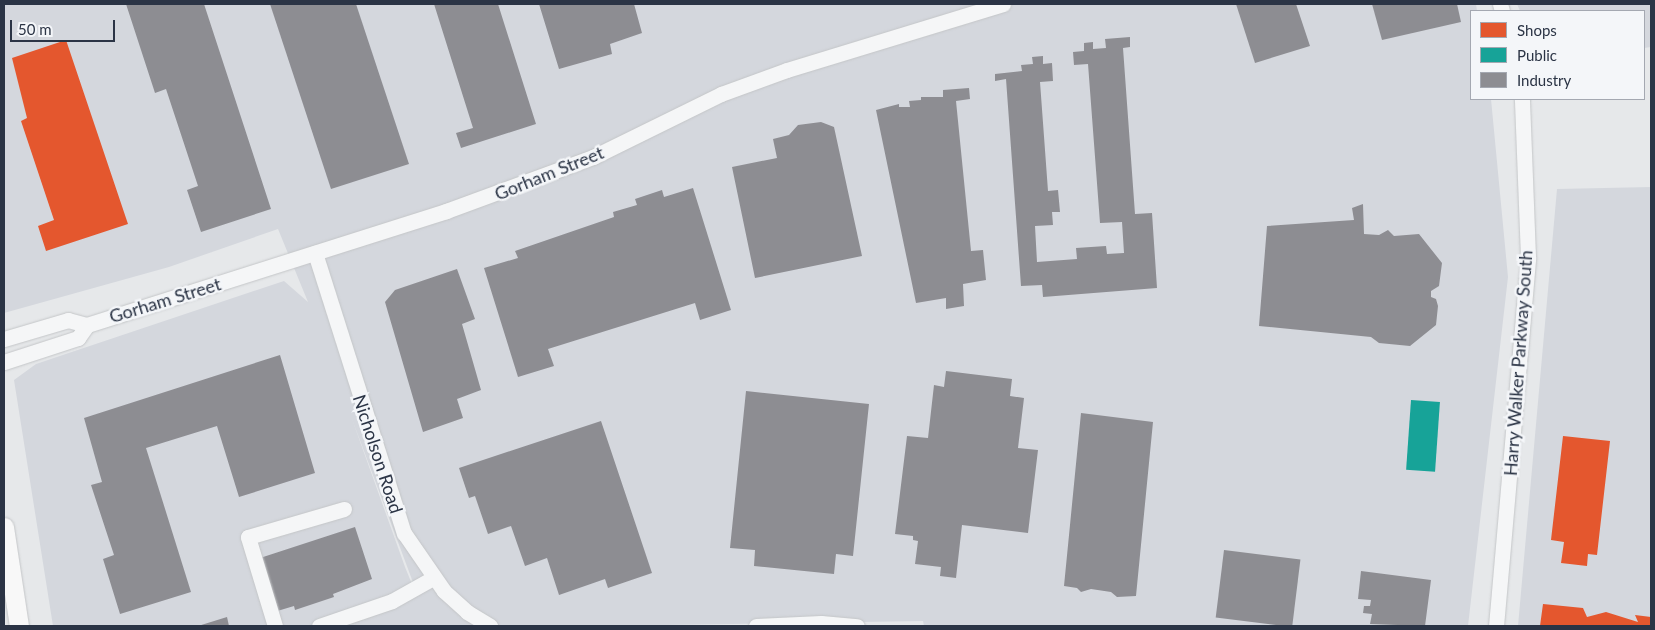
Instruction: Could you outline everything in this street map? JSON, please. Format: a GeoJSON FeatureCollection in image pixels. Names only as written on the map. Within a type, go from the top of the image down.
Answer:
{"type":"FeatureCollection","features":[{"type":"Feature","properties":{"kind":"main road"},"geometry":{"type":"LineString","coordinates":[[4,527],[19,626]]}},
{"type":"Feature","properties":{"kind":"street","name":"Gorham Street"},"geometry":{"type":"LineString","coordinates":[[4,339],[68,320],[87,324],[315,253],[544,177],[593,157],[721,94],[778,73],[1003,4]]}},
{"type":"Feature","properties":{"kind":"street","name":"Harry Walker Parkway South"},"geometry":{"type":"LineString","coordinates":[[1496,626],[1528,257],[1522,100]]}},
{"type":"Feature","properties":{"kind":"street","name":"Nicholson Road"},"geometry":{"type":"LineString","coordinates":[[315,253],[404,533],[433,578],[467,612],[490,626]]}},
{"type":"Feature","properties":{"kind":"street","name":"Gorham Street"},"geometry":{"type":"LineString","coordinates":[[4,362],[78,338],[87,324]]}},
{"type":"Feature","properties":{"kind":"street"},"geometry":{"type":"LineString","coordinates":[[275,626],[248,537],[344,508]]}},
{"type":"Feature","properties":{"kind":"street"},"geometry":{"type":"LineString","coordinates":[[318,626],[392,601],[433,578]]}},
{"type":"Feature","properties":{"kind":"street"},"geometry":{"type":"LineString","coordinates":[[756,626],[821,623],[857,626]]}},
{"type":"Feature","properties":{"kind":"shaded area"},"geometry":{"type":"Polygon","coordinates":[[[4,4],[1476,4],[1477,10],[1470,10],[1470,100],[1491,100],[1508,277],[1468,626],[924,626],[923,621],[603,626],[53,626],[14,380],[36,364],[284,281],[308,302],[278,229],[169,267],[4,313],[4,4]],[[352,419],[405,567],[417,593],[352,419]]]}},
{"type":"Feature","properties":{"kind":"shaded area"},"geometry":{"type":"Polygon","coordinates":[[[1517,4],[1651,4],[1651,47],[1645,48],[1645,10],[1520,10],[1517,4]]]}},
{"type":"Feature","properties":{"kind":"shaded area"},"geometry":{"type":"Polygon","coordinates":[[[1651,187],[1651,626],[1518,626],[1557,189],[1651,187]]]}},
{"type":"Feature","properties":{"kind":"building: Shops"},"geometry":{"type":"Polygon","coordinates":[[[66,40],[128,224],[46,251],[38,226],[54,220],[21,121],[27,118],[12,58],[66,40]]]}},
{"type":"Feature","properties":{"kind":"building: Shops"},"geometry":{"type":"Polygon","coordinates":[[[1563,436],[1610,441],[1597,555],[1588,554],[1587,566],[1561,563],[1564,542],[1551,540],[1563,436]]]}},
{"type":"Feature","properties":{"kind":"building: Shops"},"geometry":{"type":"Polygon","coordinates":[[[1543,604],[1583,608],[1587,617],[1606,612],[1638,622],[1635,615],[1651,617],[1651,626],[1540,626],[1543,604]]]}},
{"type":"Feature","properties":{"kind":"building: Public"},"geometry":{"type":"Polygon","coordinates":[[[1411,400],[1440,402],[1435,472],[1406,470],[1411,400]]]}},
{"type":"Feature","properties":{"kind":"building: Industry"},"geometry":{"type":"Polygon","coordinates":[[[126,4],[204,4],[271,209],[201,232],[187,190],[198,186],[166,89],[155,93],[126,4]]]}},
{"type":"Feature","properties":{"kind":"building: Industry"},"geometry":{"type":"Polygon","coordinates":[[[270,4],[356,4],[409,164],[331,189],[270,4]]]}},
{"type":"Feature","properties":{"kind":"building: Industry"},"geometry":{"type":"Polygon","coordinates":[[[434,4],[498,4],[536,124],[461,148],[456,133],[473,128],[434,4]]]}},
{"type":"Feature","properties":{"kind":"building: Industry"},"geometry":{"type":"Polygon","coordinates":[[[539,4],[634,4],[642,33],[610,44],[612,54],[559,69],[539,4]]]}},
{"type":"Feature","properties":{"kind":"building: Industry"},"geometry":{"type":"Polygon","coordinates":[[[1236,4],[1296,4],[1310,46],[1255,63],[1236,4]]]}},
{"type":"Feature","properties":{"kind":"building: Industry"},"geometry":{"type":"Polygon","coordinates":[[[1372,4],[1457,4],[1461,22],[1382,40],[1372,4]]]}},
{"type":"Feature","properties":{"kind":"building: Industry"},"geometry":{"type":"Polygon","coordinates":[[[1130,37],[1130,47],[1123,48],[1135,214],[1152,213],[1157,288],[1043,297],[1042,285],[1021,286],[1006,79],[995,81],[995,74],[1022,71],[1021,65],[1033,64],[1032,57],[1043,56],[1043,64],[1052,63],[1053,81],[1040,82],[1048,191],[1058,190],[1060,212],[1052,212],[1053,225],[1035,226],[1037,262],[1077,259],[1076,248],[1106,246],[1107,254],[1124,253],[1122,222],[1100,223],[1088,64],[1074,65],[1073,52],[1084,51],[1084,43],[1093,42],[1093,49],[1106,48],[1105,39],[1130,37]]]}},
{"type":"Feature","properties":{"kind":"building: Industry"},"geometry":{"type":"Polygon","coordinates":[[[969,88],[970,99],[956,101],[971,251],[983,250],[986,280],[963,284],[964,306],[946,309],[946,298],[916,303],[876,110],[899,104],[899,107],[910,107],[909,101],[921,100],[921,97],[943,97],[943,90],[969,88]]]}},
{"type":"Feature","properties":{"kind":"building: Industry"},"geometry":{"type":"Polygon","coordinates":[[[821,122],[834,127],[862,256],[755,278],[732,167],[777,158],[773,139],[789,135],[798,125],[821,122]]]}},
{"type":"Feature","properties":{"kind":"building: Industry"},"geometry":{"type":"Polygon","coordinates":[[[693,188],[731,310],[700,320],[695,303],[548,349],[554,366],[518,377],[484,268],[518,258],[515,251],[614,217],[613,212],[637,205],[635,199],[662,190],[664,197],[693,188]]]}},
{"type":"Feature","properties":{"kind":"building: Industry"},"geometry":{"type":"Polygon","coordinates":[[[1363,204],[1364,234],[1379,235],[1388,230],[1394,236],[1419,234],[1442,263],[1439,286],[1431,291],[1431,297],[1436,299],[1438,306],[1436,325],[1410,346],[1379,343],[1371,337],[1259,326],[1267,226],[1354,220],[1352,208],[1363,204]]]}},
{"type":"Feature","properties":{"kind":"building: Industry"},"geometry":{"type":"Polygon","coordinates":[[[457,269],[475,319],[462,324],[481,390],[457,399],[463,418],[423,432],[385,302],[395,290],[457,269]]]}},
{"type":"Feature","properties":{"kind":"building: Industry"},"geometry":{"type":"Polygon","coordinates":[[[280,355],[315,473],[239,497],[217,426],[146,448],[191,592],[120,614],[103,559],[114,555],[91,485],[102,482],[84,418],[280,355]]]}},
{"type":"Feature","properties":{"kind":"building: Industry"},"geometry":{"type":"Polygon","coordinates":[[[946,371],[1012,379],[1010,396],[1024,398],[1018,448],[1038,450],[1028,533],[962,525],[956,578],[940,576],[941,567],[915,564],[918,541],[913,540],[913,536],[895,534],[907,436],[928,438],[934,385],[944,387],[946,371]]]}},
{"type":"Feature","properties":{"kind":"building: Industry"},"geometry":{"type":"Polygon","coordinates":[[[746,391],[869,404],[853,556],[836,554],[834,574],[754,566],[755,550],[730,548],[746,391]]]}},
{"type":"Feature","properties":{"kind":"building: Industry"},"geometry":{"type":"Polygon","coordinates":[[[1081,413],[1153,422],[1136,596],[1117,597],[1111,592],[1091,589],[1081,592],[1077,588],[1064,586],[1081,413]]]}},
{"type":"Feature","properties":{"kind":"building: Industry"},"geometry":{"type":"Polygon","coordinates":[[[601,421],[652,573],[608,588],[605,579],[559,595],[547,558],[525,566],[511,526],[488,534],[475,496],[469,498],[459,468],[601,421]]]}},
{"type":"Feature","properties":{"kind":"building: Industry"},"geometry":{"type":"Polygon","coordinates":[[[355,527],[372,579],[333,594],[334,597],[295,610],[294,606],[274,612],[257,559],[355,527]]]}},
{"type":"Feature","properties":{"kind":"building: Industry"},"geometry":{"type":"Polygon","coordinates":[[[1224,550],[1300,559],[1292,626],[1216,617],[1224,550]]]}},
{"type":"Feature","properties":{"kind":"building: Industry"},"geometry":{"type":"Polygon","coordinates":[[[1361,571],[1431,580],[1425,626],[1370,624],[1372,614],[1363,613],[1364,606],[1370,606],[1371,600],[1358,599],[1361,571]]]}},
{"type":"Feature","properties":{"kind":"building: Industry"},"geometry":{"type":"Polygon","coordinates":[[[227,617],[229,626],[198,626],[227,617]]]}}]}
